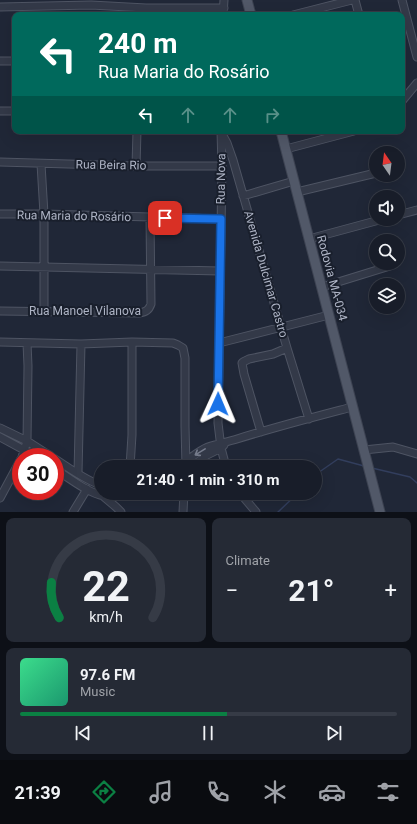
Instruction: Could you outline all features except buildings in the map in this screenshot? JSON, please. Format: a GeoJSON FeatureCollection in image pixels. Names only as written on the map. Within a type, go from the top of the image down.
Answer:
{"type":"FeatureCollection","features":[{"type":"Feature","properties":{"kind":"main road"},"geometry":{"type":"LineString","coordinates":[[247,0],[250,12]]}},
{"type":"Feature","properties":{"kind":"main road","name":"Rodovia MA-034"},"geometry":{"type":"LineString","coordinates":[[282,134],[352,407],[360,432],[378,511]]}},
{"type":"Feature","properties":{"kind":"street"},"geometry":{"type":"LineString","coordinates":[[314,12],[354,0],[358,12]]}},
{"type":"Feature","properties":{"kind":"street"},"geometry":{"type":"LineString","coordinates":[[402,0],[417,57]]}},
{"type":"Feature","properties":{"kind":"street"},"geometry":{"type":"LineString","coordinates":[[0,7],[91,6],[146,11],[224,8]]}},
{"type":"Feature","properties":{"kind":"street"},"geometry":{"type":"LineString","coordinates":[[0,61],[12,61]]}},
{"type":"Feature","properties":{"kind":"street"},"geometry":{"type":"LineString","coordinates":[[405,97],[417,83]]}},
{"type":"Feature","properties":{"kind":"street"},"geometry":{"type":"LineString","coordinates":[[0,111],[12,111]]}},
{"type":"Feature","properties":{"kind":"street"},"geometry":{"type":"LineString","coordinates":[[136,134],[136,166]]}},
{"type":"Feature","properties":{"kind":"street","name":"Rua Nova"},"geometry":{"type":"LineString","coordinates":[[221,134],[222,166],[218,423],[225,460]]}},
{"type":"Feature","properties":{"kind":"street","name":"Avenida Dulcimar Castro"},"geometry":{"type":"LineString","coordinates":[[222,134],[231,154],[309,419]]}},
{"type":"Feature","properties":{"kind":"street"},"geometry":{"type":"LineString","coordinates":[[286,149],[343,134]]}},
{"type":"Feature","properties":{"kind":"street","name":"Rua Beira Rio"},"geometry":{"type":"LineString","coordinates":[[0,162],[136,166],[222,166]]}},
{"type":"Feature","properties":{"kind":"street"},"geometry":{"type":"LineString","coordinates":[[41,164],[44,214],[44,312]]}},
{"type":"Feature","properties":{"kind":"street"},"geometry":{"type":"LineString","coordinates":[[297,192],[369,175]]}},
{"type":"Feature","properties":{"kind":"street"},"geometry":{"type":"LineString","coordinates":[[243,196],[294,181]]}},
{"type":"Feature","properties":{"kind":"street"},"geometry":{"type":"LineString","coordinates":[[405,213],[417,210]]}},
{"type":"Feature","properties":{"kind":"street","name":"Rua Maria do Rosário"},"geometry":{"type":"LineString","coordinates":[[0,214],[221,219]]}},
{"type":"Feature","properties":{"kind":"street","name":"Rua Manoel Vilanova"},"geometry":{"type":"LineString","coordinates":[[0,312],[143,313],[147,311],[151,304],[150,217]]}},
{"type":"Feature","properties":{"kind":"street"},"geometry":{"type":"LineString","coordinates":[[309,239],[369,223]]}},
{"type":"Feature","properties":{"kind":"street"},"geometry":{"type":"LineString","coordinates":[[0,266],[220,271]]}},
{"type":"Feature","properties":{"kind":"street"},"geometry":{"type":"LineString","coordinates":[[322,287],[377,270]]}},
{"type":"Feature","properties":{"kind":"street"},"geometry":{"type":"LineString","coordinates":[[219,342],[329,315]]}},
{"type":"Feature","properties":{"kind":"street"},"geometry":{"type":"LineString","coordinates":[[0,342],[81,344],[132,342],[173,343],[183,348],[185,358],[185,426],[188,460]]}},
{"type":"Feature","properties":{"kind":"street"},"geometry":{"type":"LineString","coordinates":[[130,460],[132,435],[132,342]]}},
{"type":"Feature","properties":{"kind":"street"},"geometry":{"type":"LineString","coordinates":[[25,448],[27,441],[27,343]]}},
{"type":"Feature","properties":{"kind":"street"},"geometry":{"type":"LineString","coordinates":[[78,473],[81,344]]}},
{"type":"Feature","properties":{"kind":"street"},"geometry":{"type":"LineString","coordinates":[[261,432],[242,364],[249,359],[273,354],[287,348]]}},
{"type":"Feature","properties":{"kind":"street"},"geometry":{"type":"LineString","coordinates":[[191,460],[196,453],[203,450],[261,432],[352,407]]}},
{"type":"Feature","properties":{"kind":"street"},"geometry":{"type":"LineString","coordinates":[[0,428],[38,448]]}},
{"type":"Feature","properties":{"kind":"street"},"geometry":{"type":"LineString","coordinates":[[0,437],[21,448]]}},
{"type":"Feature","properties":{"kind":"street"},"geometry":{"type":"LineString","coordinates":[[365,454],[393,447],[417,454]]}},
{"type":"Feature","properties":{"kind":"street"},"geometry":{"type":"LineString","coordinates":[[64,464],[94,483]]}},
{"type":"Feature","properties":{"kind":"street"},"geometry":{"type":"LineString","coordinates":[[0,498],[12,475]]}},
{"type":"Feature","properties":{"kind":"street"},"geometry":{"type":"LineString","coordinates":[[64,475],[94,492]]}},
{"type":"Feature","properties":{"kind":"street"},"geometry":{"type":"LineString","coordinates":[[73,512],[87,489]]}},
{"type":"Feature","properties":{"kind":"street"},"geometry":{"type":"LineString","coordinates":[[108,500],[121,512]]}},
{"type":"Feature","properties":{"kind":"street"},"geometry":{"type":"LineString","coordinates":[[183,512],[184,500]]}},
{"type":"Feature","properties":{"kind":"street"},"geometry":{"type":"LineString","coordinates":[[246,500],[256,511]]}},
{"type":"Feature","properties":{"kind":"waterway"},"geometry":{"type":"LineString","coordinates":[[322,470],[338,459],[364,466]]}},
{"type":"Feature","properties":{"kind":"waterway"},"geometry":{"type":"LineString","coordinates":[[372,468],[410,477],[417,483]]}},
{"type":"Feature","properties":{"kind":"waterway"},"geometry":{"type":"LineString","coordinates":[[278,512],[291,500]]}},
{"type":"Feature","properties":{"kind":"route"},"geometry":{"type":"LineString","coordinates":[[165,218],[221,219],[218,404]]}}]}
